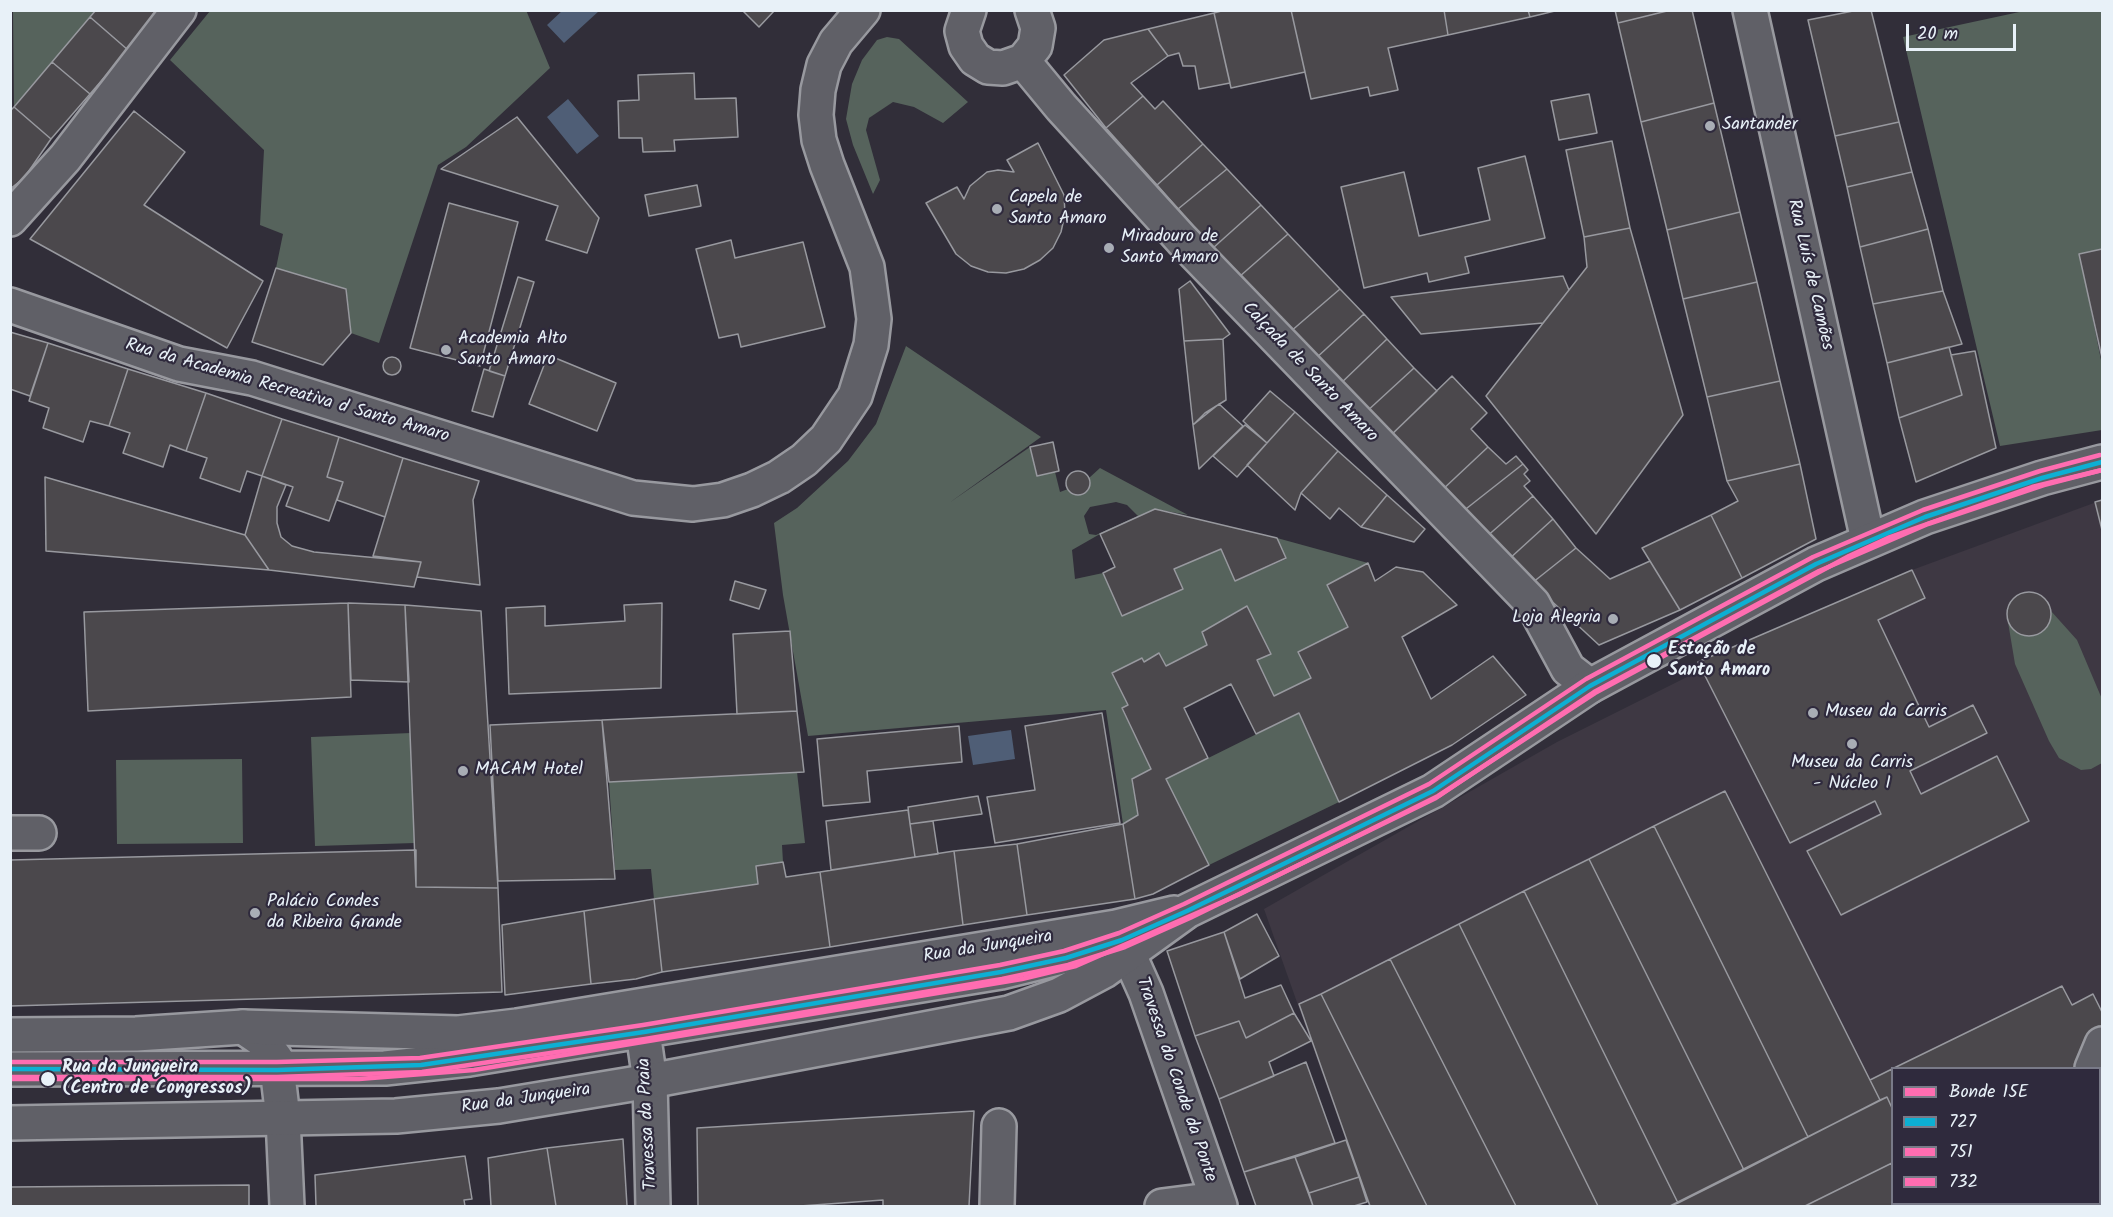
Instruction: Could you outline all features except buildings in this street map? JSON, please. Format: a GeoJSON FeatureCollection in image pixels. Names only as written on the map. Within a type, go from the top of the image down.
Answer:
{"type":"FeatureCollection","features":[{"type":"Feature","properties":{"kind":"main road"},"geometry":{"type":"LineString","coordinates":[[10,219],[65,158],[179,10]]}},
{"type":"Feature","properties":{"kind":"main road","name":"Rua da Academia Recreativa d Santo Amaro"},"geometry":{"type":"LineString","coordinates":[[10,305],[179,364],[252,378],[633,498],[693,504],[723,500],[752,490],[779,477],[804,460],[842,418],[855,396],[871,345],[874,319],[867,267],[819,140],[816,115],[818,90],[824,65],[836,42],[863,10]]}},
{"type":"Feature","properties":{"kind":"main road"},"geometry":{"type":"LineString","coordinates":[[963,12],[966,46],[975,59],[988,67],[1003,68],[1023,61],[1030,54],[1038,37],[1038,28],[1032,10]]}},
{"type":"Feature","properties":{"kind":"main road","name":"Rua Luís de Camões"},"geometry":{"type":"LineString","coordinates":[[1750,10],[1868,540]]}},
{"type":"Feature","properties":{"kind":"main road","name":"Calçada de Santo Amaro"},"geometry":{"type":"LineString","coordinates":[[1023,61],[1182,240],[1533,604],[1568,669],[1590,686]]}},
{"type":"Feature","properties":{"kind":"main road","name":"Rua da Junqueira"},"geometry":{"type":"LineString","coordinates":[[10,1035],[136,1034],[243,1027],[458,1033],[642,1019],[1122,940],[1187,911],[1433,791],[1590,686],[1649,652],[1868,540],[1957,506],[2103,462]]}},
{"type":"Feature","properties":{"kind":"main road","name":"Rua da Junqueira"},"geometry":{"type":"LineString","coordinates":[[10,1123],[396,1116],[465,1109],[650,1081],[1009,1013],[1059,995],[1122,940]]}},
{"type":"Feature","properties":{"kind":"main road","name":"Travessa do Conde da Ponte"},"geometry":{"type":"LineString","coordinates":[[1122,940],[1146,993],[1218,1203]]}},
{"type":"Feature","properties":{"kind":"main road"},"geometry":{"type":"LineString","coordinates":[[10,1069],[277,1070],[421,1065],[642,1019]]}},
{"type":"Feature","properties":{"kind":"main road","name":"Travessa da Praia"},"geometry":{"type":"LineString","coordinates":[[642,1019],[650,1081],[653,1206]]}},
{"type":"Feature","properties":{"kind":"main road"},"geometry":{"type":"LineString","coordinates":[[243,1027],[269,1047],[276,1059],[283,1118],[287,1206]]}},
{"type":"Feature","properties":{"kind":"main road"},"geometry":{"type":"LineString","coordinates":[[2092,1067],[2103,1044]]}},
{"type":"Feature","properties":{"kind":"main road"},"geometry":{"type":"LineString","coordinates":[[997,1206],[999,1126]]}},
{"type":"Feature","properties":{"kind":"main road"},"geometry":{"type":"LineString","coordinates":[[1162,1206],[1218,1203]]}},
{"type":"Feature","properties":{"kind":"shaded area"},"geometry":{"type":"Polygon","coordinates":[[[526,10],[550,68],[466,147],[438,165],[379,343],[351,333],[346,289],[276,268],[283,234],[260,225],[264,150],[170,60],[210,11],[526,10]]]}},
{"type":"Feature","properties":{"kind":"shaded area"},"geometry":{"type":"Polygon","coordinates":[[[13,11],[96,11],[14,107],[13,11]]]}},
{"type":"Feature","properties":{"kind":"shaded area"},"geometry":{"type":"Polygon","coordinates":[[[2024,11],[2102,11],[2102,249],[2080,255],[2102,365],[2102,430],[2000,446],[1903,37],[2024,11]]]}},
{"type":"Feature","properties":{"kind":"shaded area"},"geometry":{"type":"Polygon","coordinates":[[[887,37],[899,39],[968,102],[943,123],[914,107],[893,102],[869,118],[866,130],[880,180],[873,194],[853,145],[846,119],[852,84],[862,60],[877,40],[887,37]]]}},
{"type":"Feature","properties":{"kind":"shaded area"},"geometry":{"type":"Polygon","coordinates":[[[906,346],[1041,437],[949,503],[1030,447],[1037,476],[1055,472],[1060,492],[1068,489],[1075,495],[1083,494],[1089,489],[1089,478],[1100,468],[1188,515],[1155,509],[1100,534],[1072,550],[1075,579],[1103,573],[1122,616],[1182,589],[1174,569],[1221,549],[1235,581],[1286,559],[1277,538],[1368,563],[1327,585],[1348,627],[1298,652],[1311,678],[1274,696],[1257,660],[1271,654],[1246,606],[1202,632],[1207,645],[1166,666],[1159,654],[1144,662],[1141,658],[1113,673],[1128,705],[1122,709],[1151,769],[1132,779],[1138,815],[1123,824],[1106,710],[808,736],[783,595],[774,523],[797,508],[848,461],[876,424],[906,346]],[[1116,502],[1090,507],[1084,516],[1089,534],[1096,535],[1138,516],[1127,505],[1116,502]]]}},
{"type":"Feature","properties":{"kind":"shaded area"},"geometry":{"type":"Polygon","coordinates":[[[2102,500],[2102,1206],[1369,1206],[1264,909],[1557,742],[1699,671],[1698,662],[1912,570],[2102,500]]]}},
{"type":"Feature","properties":{"kind":"shaded area"},"geometry":{"type":"Polygon","coordinates":[[[2051,611],[2077,640],[2102,699],[2102,763],[2091,769],[2081,770],[2059,758],[2049,741],[2015,664],[2008,622],[2018,633],[2031,636],[2038,634],[2049,625],[2051,611]]]}},
{"type":"Feature","properties":{"kind":"shaded area"},"geometry":{"type":"Polygon","coordinates":[[[1299,713],[1339,802],[1209,865],[1166,779],[1299,713]]]}},
{"type":"Feature","properties":{"kind":"shaded area"},"geometry":{"type":"Polygon","coordinates":[[[411,733],[415,843],[315,846],[311,737],[411,733]]]}},
{"type":"Feature","properties":{"kind":"shaded area"},"geometry":{"type":"Polygon","coordinates":[[[242,759],[243,843],[117,844],[116,760],[242,759]]]}},
{"type":"Feature","properties":{"kind":"shaded area"},"geometry":{"type":"Polygon","coordinates":[[[797,772],[805,843],[782,845],[783,862],[756,866],[758,884],[654,899],[651,869],[615,870],[609,782],[797,772]]]}},
{"type":"Feature","properties":{"kind":"water"},"geometry":{"type":"Polygon","coordinates":[[[563,10],[599,11],[564,43],[547,25],[563,10]]]}},
{"type":"Feature","properties":{"kind":"water"},"geometry":{"type":"Polygon","coordinates":[[[568,99],[599,136],[577,154],[547,117],[568,99]]]}},
{"type":"Feature","properties":{"kind":"water"},"geometry":{"type":"Polygon","coordinates":[[[1011,730],[1015,759],[973,765],[968,736],[1011,730]]]}},
{"type":"Feature","properties":{"kind":"tram line","name":"15E"},"geometry":{"type":"LineString","coordinates":[[10,1079],[359,1079],[474,1070],[1022,979],[1076,966],[1238,895],[1438,796],[1595,693],[1849,556],[1890,537],[2032,487],[2102,470]]}},
{"type":"Feature","properties":{"kind":"transit line","name":"732"},"geometry":{"type":"LineString","coordinates":[[10,1062],[277,1062],[420,1058],[643,1025],[1000,965],[1064,951],[1119,933],[1184,904],[1429,784],[1586,679],[1813,557],[1923,510],[2040,471],[2100,455]]}},
{"type":"Feature","properties":{"kind":"transit line","name":"727"},"geometry":{"type":"LineString","coordinates":[[10,1069],[277,1070],[421,1065],[644,1032],[1001,972],[1066,958],[1122,940],[1187,911],[1433,791],[1590,686],[1816,564],[1925,517],[2042,478],[2102,462]]}},
{"type":"Feature","properties":{"kind":"transit line","name":"751"},"geometry":{"type":"LineString","coordinates":[[10,1077],[277,1077],[422,1072],[645,1039],[1002,979],[1068,965],[1125,947],[1190,918],[1436,798],[1594,692],[1819,571],[1928,524],[2044,485],[2102,470]]}},
{"type":"Feature","properties":{"kind":"place","name":"Santander"},"geometry":{"type":"Point","coordinates":[1710,126]}},
{"type":"Feature","properties":{"kind":"place","name":"Capela de Santo Amaro"},"geometry":{"type":"Point","coordinates":[997,209]}},
{"type":"Feature","properties":{"kind":"place","name":"Miradouro de Santo Amaro"},"geometry":{"type":"Point","coordinates":[1109,248]}},
{"type":"Feature","properties":{"kind":"place","name":"Academia Alto Santo Amaro"},"geometry":{"type":"Point","coordinates":[446,350]}},
{"type":"Feature","properties":{"kind":"place","name":"Loja Alegria"},"geometry":{"type":"Point","coordinates":[1613,619]}},
{"type":"Feature","properties":{"kind":"place","name":"Estação de Santo Amaro"},"geometry":{"type":"Point","coordinates":[1654,661]}},
{"type":"Feature","properties":{"kind":"place","name":"Museu da Carris"},"geometry":{"type":"Point","coordinates":[1813,713]}},
{"type":"Feature","properties":{"kind":"place","name":"Museu da Carris - Núcleo I"},"geometry":{"type":"Point","coordinates":[1852,744]}},
{"type":"Feature","properties":{"kind":"place","name":"MACAM Hotel"},"geometry":{"type":"Point","coordinates":[463,771]}},
{"type":"Feature","properties":{"kind":"place","name":"Palácio Condes da Ribeira Grande"},"geometry":{"type":"Point","coordinates":[255,913]}},
{"type":"Feature","properties":{"kind":"place","name":"Rua da Junqueira (Centro de Congressos)"},"geometry":{"type":"Point","coordinates":[48,1079]}}]}
